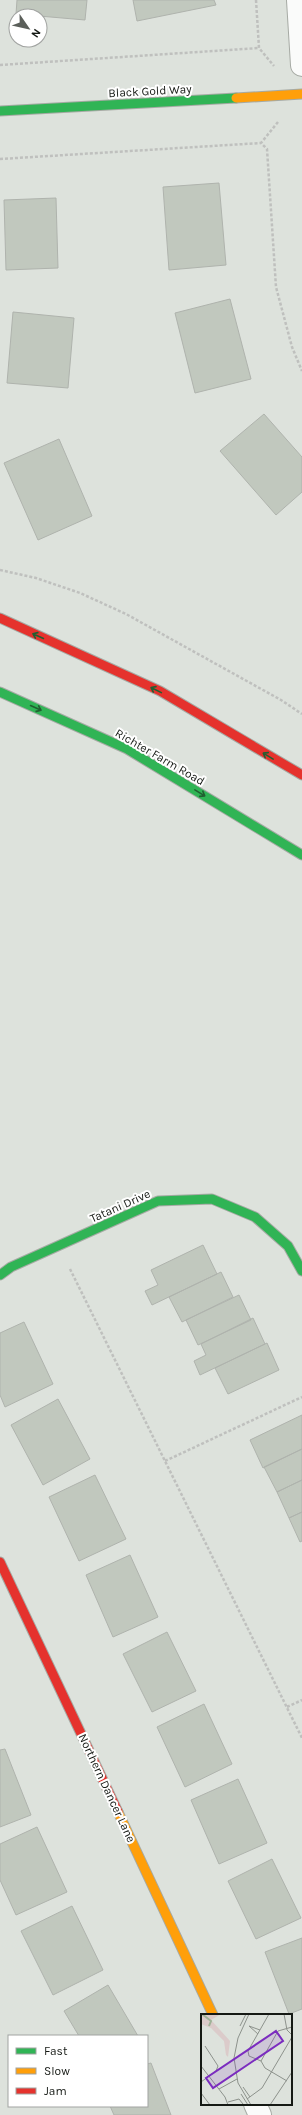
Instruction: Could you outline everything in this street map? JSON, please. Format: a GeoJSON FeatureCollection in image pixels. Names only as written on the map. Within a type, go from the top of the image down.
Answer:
{"type":"FeatureCollection","features":[{"type":"Feature","properties":{"kind":"street"},"geometry":{"type":"LineString","coordinates":[[298,0],[302,65]]}},
{"type":"Feature","properties":{"kind":"street","name":"Black Gold Way"},"geometry":{"type":"LineString","coordinates":[[0,111],[302,94]]}},
{"type":"Feature","properties":{"kind":"street"},"geometry":{"type":"LineString","coordinates":[[0,618],[160,691],[302,775]]}},
{"type":"Feature","properties":{"kind":"street","name":"Richter Farm Road"},"geometry":{"type":"LineString","coordinates":[[0,692],[127,749],[302,855]]}},
{"type":"Feature","properties":{"kind":"street","name":"Tatani Drive"},"geometry":{"type":"LineString","coordinates":[[0,1275],[11,1267],[158,1201],[212,1199],[255,1218],[288,1246],[302,1271]]}},
{"type":"Feature","properties":{"kind":"street","name":"Northern Dancer Lane"},"geometry":{"type":"LineString","coordinates":[[0,1562],[213,2014]]}},
{"type":"Feature","properties":{"kind":"street"},"geometry":{"type":"LineString","coordinates":[[255,2105],[260,2115]]}},
{"type":"Feature","properties":{"kind":"path"},"geometry":{"type":"LineString","coordinates":[[0,159],[261,143],[278,123],[279,96],[274,64],[259,48],[256,0]]}},
{"type":"Feature","properties":{"kind":"path"},"geometry":{"type":"LineString","coordinates":[[0,65],[259,48]]}},
{"type":"Feature","properties":{"kind":"path"},"geometry":{"type":"LineString","coordinates":[[261,143],[267,149],[276,287],[292,347],[302,371]]}},
{"type":"Feature","properties":{"kind":"path"},"geometry":{"type":"LineString","coordinates":[[0,570],[36,578],[80,593],[126,614],[281,700],[302,714]]}},
{"type":"Feature","properties":{"kind":"path"},"geometry":{"type":"LineString","coordinates":[[59,1246],[302,1738]]}},
{"type":"Feature","properties":{"kind":"path"},"geometry":{"type":"LineString","coordinates":[[165,1461],[302,1397]]}},
{"type":"Feature","properties":{"kind":"path"},"geometry":{"type":"LineString","coordinates":[[287,1707],[302,1700]]}},
{"type":"Feature","properties":{"kind":"building"},"geometry":{"type":"Polygon","coordinates":[[[17,0],[87,0],[85,20],[48,17],[48,8],[16,8],[17,0]]]}},
{"type":"Feature","properties":{"kind":"building"},"geometry":{"type":"Polygon","coordinates":[[[133,0],[214,0],[216,5],[137,21],[133,0]]]}},
{"type":"Feature","properties":{"kind":"building"},"geometry":{"type":"Polygon","coordinates":[[[219,183],[226,265],[169,270],[163,187],[219,183]]]}},
{"type":"Feature","properties":{"kind":"building"},"geometry":{"type":"Polygon","coordinates":[[[56,198],[58,268],[6,270],[4,200],[56,198]]]}},
{"type":"Feature","properties":{"kind":"building"},"geometry":{"type":"Polygon","coordinates":[[[230,299],[251,379],[195,393],[175,313],[230,299]]]}},
{"type":"Feature","properties":{"kind":"building"},"geometry":{"type":"Polygon","coordinates":[[[13,312],[74,318],[68,388],[7,383],[13,312]]]}},
{"type":"Feature","properties":{"kind":"building"},"geometry":{"type":"Polygon","coordinates":[[[264,414],[302,457],[302,492],[276,515],[220,451],[264,414]]]}},
{"type":"Feature","properties":{"kind":"building"},"geometry":{"type":"Polygon","coordinates":[[[59,439],[92,516],[38,540],[4,463],[59,439]]]}},
{"type":"Feature","properties":{"kind":"building"},"geometry":{"type":"Polygon","coordinates":[[[203,1245],[217,1274],[152,1305],[145,1291],[158,1285],[151,1270],[203,1245]]]}},
{"type":"Feature","properties":{"kind":"building"},"geometry":{"type":"Polygon","coordinates":[[[221,1272],[233,1297],[182,1322],[169,1297],[221,1272]]]}},
{"type":"Feature","properties":{"kind":"building"},"geometry":{"type":"Polygon","coordinates":[[[239,1295],[251,1320],[198,1345],[186,1320],[239,1295]]]}},
{"type":"Feature","properties":{"kind":"building"},"geometry":{"type":"Polygon","coordinates":[[[253,1318],[265,1344],[200,1375],[194,1361],[206,1355],[201,1344],[253,1318]]]}},
{"type":"Feature","properties":{"kind":"building"},"geometry":{"type":"Polygon","coordinates":[[[24,1322],[53,1384],[5,1407],[0,1395],[0,1333],[24,1322]]]}},
{"type":"Feature","properties":{"kind":"building"},"geometry":{"type":"Polygon","coordinates":[[[267,1343],[279,1370],[228,1394],[215,1368],[267,1343]]]}},
{"type":"Feature","properties":{"kind":"building"},"geometry":{"type":"Polygon","coordinates":[[[58,1399],[90,1459],[43,1485],[11,1425],[58,1399]]]}},
{"type":"Feature","properties":{"kind":"building"},"geometry":{"type":"Polygon","coordinates":[[[302,1415],[302,1449],[263,1468],[250,1440],[302,1415]]]}},
{"type":"Feature","properties":{"kind":"building"},"geometry":{"type":"Polygon","coordinates":[[[302,1449],[302,1480],[277,1492],[264,1467],[302,1449]]]}},
{"type":"Feature","properties":{"kind":"building"},"geometry":{"type":"Polygon","coordinates":[[[95,1475],[126,1539],[79,1561],[49,1497],[95,1475]]]}},
{"type":"Feature","properties":{"kind":"building"},"geometry":{"type":"Polygon","coordinates":[[[302,1480],[302,1512],[289,1518],[277,1492],[302,1480]]]}},
{"type":"Feature","properties":{"kind":"building"},"geometry":{"type":"Polygon","coordinates":[[[302,1512],[302,1541],[300,1542],[289,1518],[302,1512]]]}},
{"type":"Feature","properties":{"kind":"building"},"geometry":{"type":"Polygon","coordinates":[[[130,1555],[158,1617],[113,1637],[86,1575],[130,1555]]]}},
{"type":"Feature","properties":{"kind":"building"},"geometry":{"type":"Polygon","coordinates":[[[167,1632],[196,1691],[152,1712],[123,1654],[167,1632]]]}},
{"type":"Feature","properties":{"kind":"building"},"geometry":{"type":"Polygon","coordinates":[[[204,1704],[232,1764],[185,1787],[157,1727],[204,1704]]]}},
{"type":"Feature","properties":{"kind":"building"},"geometry":{"type":"Polygon","coordinates":[[[5,1749],[31,1815],[0,1827],[0,1750],[5,1749]]]}},
{"type":"Feature","properties":{"kind":"building"},"geometry":{"type":"Polygon","coordinates":[[[238,1779],[267,1843],[219,1864],[191,1800],[238,1779]]]}},
{"type":"Feature","properties":{"kind":"building"},"geometry":{"type":"Polygon","coordinates":[[[37,1827],[67,1892],[16,1915],[0,1880],[0,1844],[37,1827]]]}},
{"type":"Feature","properties":{"kind":"building"},"geometry":{"type":"Polygon","coordinates":[[[272,1859],[301,1918],[256,1939],[228,1881],[272,1859]]]}},
{"type":"Feature","properties":{"kind":"building"},"geometry":{"type":"Polygon","coordinates":[[[72,1906],[103,1970],[53,1995],[21,1931],[72,1906]]]}},
{"type":"Feature","properties":{"kind":"building"},"geometry":{"type":"Polygon","coordinates":[[[302,1938],[302,2009],[289,2014],[265,1952],[302,1938]]]}},
{"type":"Feature","properties":{"kind":"building"},"geometry":{"type":"Polygon","coordinates":[[[108,1985],[137,2035],[78,2035],[64,2011],[108,1985]]]}},
{"type":"Feature","properties":{"kind":"building"},"geometry":{"type":"Polygon","coordinates":[[[151,2063],[171,2115],[114,2115],[110,2107],[148,2107],[148,2064],[151,2063]]]}},
{"type":"Feature","properties":{"kind":"traffic: fast"},"geometry":{"type":"LineString","coordinates":[[0,111],[236,98]]}},
{"type":"Feature","properties":{"kind":"traffic: fast"},"geometry":{"type":"LineString","coordinates":[[0,692],[127,749],[302,855]]}},
{"type":"Feature","properties":{"kind":"traffic: fast"},"geometry":{"type":"LineString","coordinates":[[0,1275],[11,1267],[158,1201],[212,1199],[255,1217],[288,1246],[302,1271]]}},
{"type":"Feature","properties":{"kind":"traffic: slow"},"geometry":{"type":"LineString","coordinates":[[236,98],[302,94]]}},
{"type":"Feature","properties":{"kind":"traffic: slow"},"geometry":{"type":"LineString","coordinates":[[118,1812],[213,2014]]}},
{"type":"Feature","properties":{"kind":"traffic: jam"},"geometry":{"type":"LineString","coordinates":[[0,618],[160,691],[302,775]]}},
{"type":"Feature","properties":{"kind":"traffic: jam"},"geometry":{"type":"LineString","coordinates":[[0,1562],[118,1812]]}}]}
